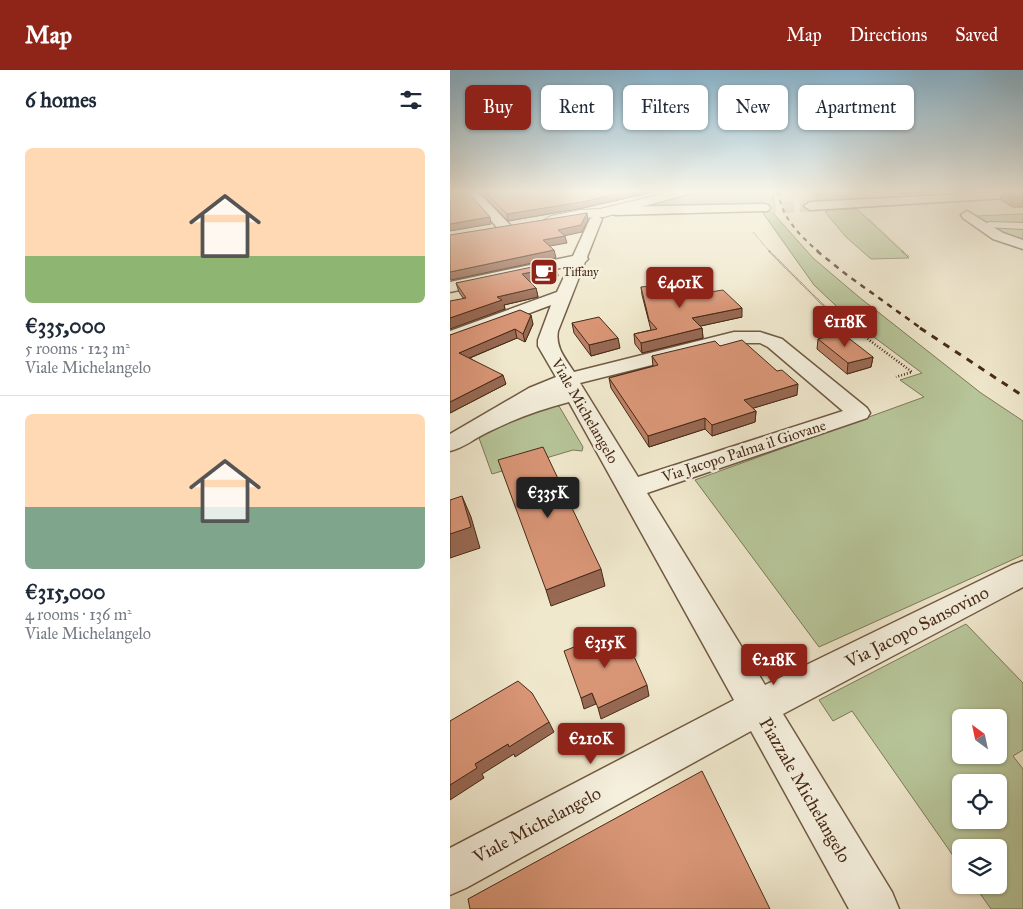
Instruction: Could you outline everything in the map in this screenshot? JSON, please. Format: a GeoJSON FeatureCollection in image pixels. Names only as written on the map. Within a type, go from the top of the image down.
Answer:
{"type":"FeatureCollection","features":[{"type":"Feature","properties":{"kind":"street"},"geometry":{"type":"LineString","coordinates":[[486,231],[491,230]]}},
{"type":"Feature","properties":{"kind":"street"},"geometry":{"type":"LineString","coordinates":[[450,337],[566,294],[580,259],[596,230]]}},
{"type":"Feature","properties":{"kind":"street"},"geometry":{"type":"LineString","coordinates":[[990,230],[998,236],[1023,245]]}},
{"type":"Feature","properties":{"kind":"street"},"geometry":{"type":"LineString","coordinates":[[450,287],[580,259]]}},
{"type":"Feature","properties":{"kind":"street","name":"Viale Michelangelo"},"geometry":{"type":"LineString","coordinates":[[566,294],[549,331],[548,346],[630,489]]}},
{"type":"Feature","properties":{"kind":"street","name":"Via Jacopo Palma il Giovane"},"geometry":{"type":"LineString","coordinates":[[571,387],[734,338],[758,337],[775,343],[859,413],[630,489]]}},
{"type":"Feature","properties":{"kind":"street"},"geometry":{"type":"LineString","coordinates":[[450,444],[480,427],[540,403],[571,387]]}},
{"type":"Feature","properties":{"kind":"street","name":"Piazzale Michelangelo"},"geometry":{"type":"LineString","coordinates":[[630,489],[682,575],[874,909]]}},
{"type":"Feature","properties":{"kind":"street","name":"Via Jacopo Sansovino"},"geometry":{"type":"LineString","coordinates":[[757,708],[1023,573]]}},
{"type":"Feature","properties":{"kind":"street","name":"Viale Michelangelo"},"geometry":{"type":"LineString","coordinates":[[450,872],[757,708]]}},
{"type":"Feature","properties":{"kind":"path"},"geometry":{"type":"LineString","coordinates":[[881,230],[909,257]]}},
{"type":"Feature","properties":{"kind":"path"},"geometry":{"type":"LineString","coordinates":[[753,232],[767,249],[823,305],[912,372],[896,377]]}},
{"type":"Feature","properties":{"kind":"green space"},"geometry":{"type":"Polygon","coordinates":[[[775,230],[788,230],[813,258],[859,297],[981,393],[1023,421],[1023,555],[819,647],[695,480],[924,397],[900,380],[922,373],[851,320],[814,285],[775,230]]]}},
{"type":"Feature","properties":{"kind":"green space"},"geometry":{"type":"Polygon","coordinates":[[[840,230],[879,230],[909,258],[871,259],[840,230]]]}},
{"type":"Feature","properties":{"kind":"green space"},"geometry":{"type":"Polygon","coordinates":[[[996,230],[1023,230],[1023,243],[1006,237],[996,230]]]}},
{"type":"Feature","properties":{"kind":"green space"},"geometry":{"type":"Polygon","coordinates":[[[551,406],[559,406],[583,447],[582,451],[573,450],[492,474],[479,438],[520,417],[551,406]]]}},
{"type":"Feature","properties":{"kind":"green space"},"geometry":{"type":"Polygon","coordinates":[[[966,624],[1023,683],[1023,750],[1013,756],[1023,769],[1023,909],[991,909],[980,894],[1007,894],[1007,839],[952,839],[952,854],[852,711],[833,721],[819,700],[966,624]]]}},
{"type":"Feature","properties":{"kind":"building"},"geometry":{"type":"Polygon","coordinates":[[[480,230],[558,230],[565,236],[543,240],[554,250],[450,272],[450,235],[480,230]]]}},
{"type":"Feature","properties":{"kind":"building"},"geometry":{"type":"Polygon","coordinates":[[[551,263],[556,267],[522,274],[536,288],[497,297],[502,300],[450,318],[450,301],[466,298],[456,283],[551,263]]]}},
{"type":"Feature","properties":{"kind":"building"},"geometry":{"type":"Polygon","coordinates":[[[693,282],[698,294],[723,290],[742,308],[692,318],[702,328],[641,343],[634,334],[657,329],[649,320],[641,287],[693,282]]]}},
{"type":"Feature","properties":{"kind":"building"},"geometry":{"type":"Polygon","coordinates":[[[520,310],[531,315],[523,334],[515,329],[459,353],[503,375],[450,402],[450,335],[520,310]]]}},
{"type":"Feature","properties":{"kind":"building"},"geometry":{"type":"Polygon","coordinates":[[[599,317],[618,338],[589,345],[572,323],[599,317]]]}},
{"type":"Feature","properties":{"kind":"building"},"geometry":{"type":"Polygon","coordinates":[[[842,333],[873,357],[848,363],[818,339],[842,333]]]}},
{"type":"Feature","properties":{"kind":"building"},"geometry":{"type":"Polygon","coordinates":[[[742,340],[777,371],[782,370],[798,384],[744,400],[756,411],[712,425],[705,418],[648,436],[609,378],[658,365],[652,356],[715,341],[720,346],[742,340]]]}},
{"type":"Feature","properties":{"kind":"building"},"geometry":{"type":"Polygon","coordinates":[[[543,447],[601,569],[546,590],[498,460],[543,447]]]}},
{"type":"Feature","properties":{"kind":"building"},"geometry":{"type":"Polygon","coordinates":[[[462,496],[471,527],[450,534],[450,500],[462,496]]]}},
{"type":"Feature","properties":{"kind":"building"},"geometry":{"type":"Polygon","coordinates":[[[623,632],[647,685],[598,708],[592,693],[581,698],[564,651],[602,636],[604,640],[623,632]]]}},
{"type":"Feature","properties":{"kind":"building"},"geometry":{"type":"Polygon","coordinates":[[[518,681],[532,693],[549,722],[509,747],[508,744],[475,764],[477,768],[450,785],[450,721],[518,681]]]}},
{"type":"Feature","properties":{"kind":"building"},"geometry":{"type":"Polygon","coordinates":[[[702,771],[770,909],[470,909],[468,899],[702,771]]]}},
{"type":"Feature","properties":{"kind":"railway"},"geometry":{"type":"LineString","coordinates":[[796,230],[819,252]]}},
{"type":"Feature","properties":{"kind":"railway"},"geometry":{"type":"LineString","coordinates":[[817,251],[922,329]]}},
{"type":"Feature","properties":{"kind":"railway"},"geometry":{"type":"LineString","coordinates":[[920,328],[1023,396]]}},
{"type":"Feature","properties":{"kind":"place","name":"Tiffany"},"geometry":{"type":"Point","coordinates":[544,272]}}]}
